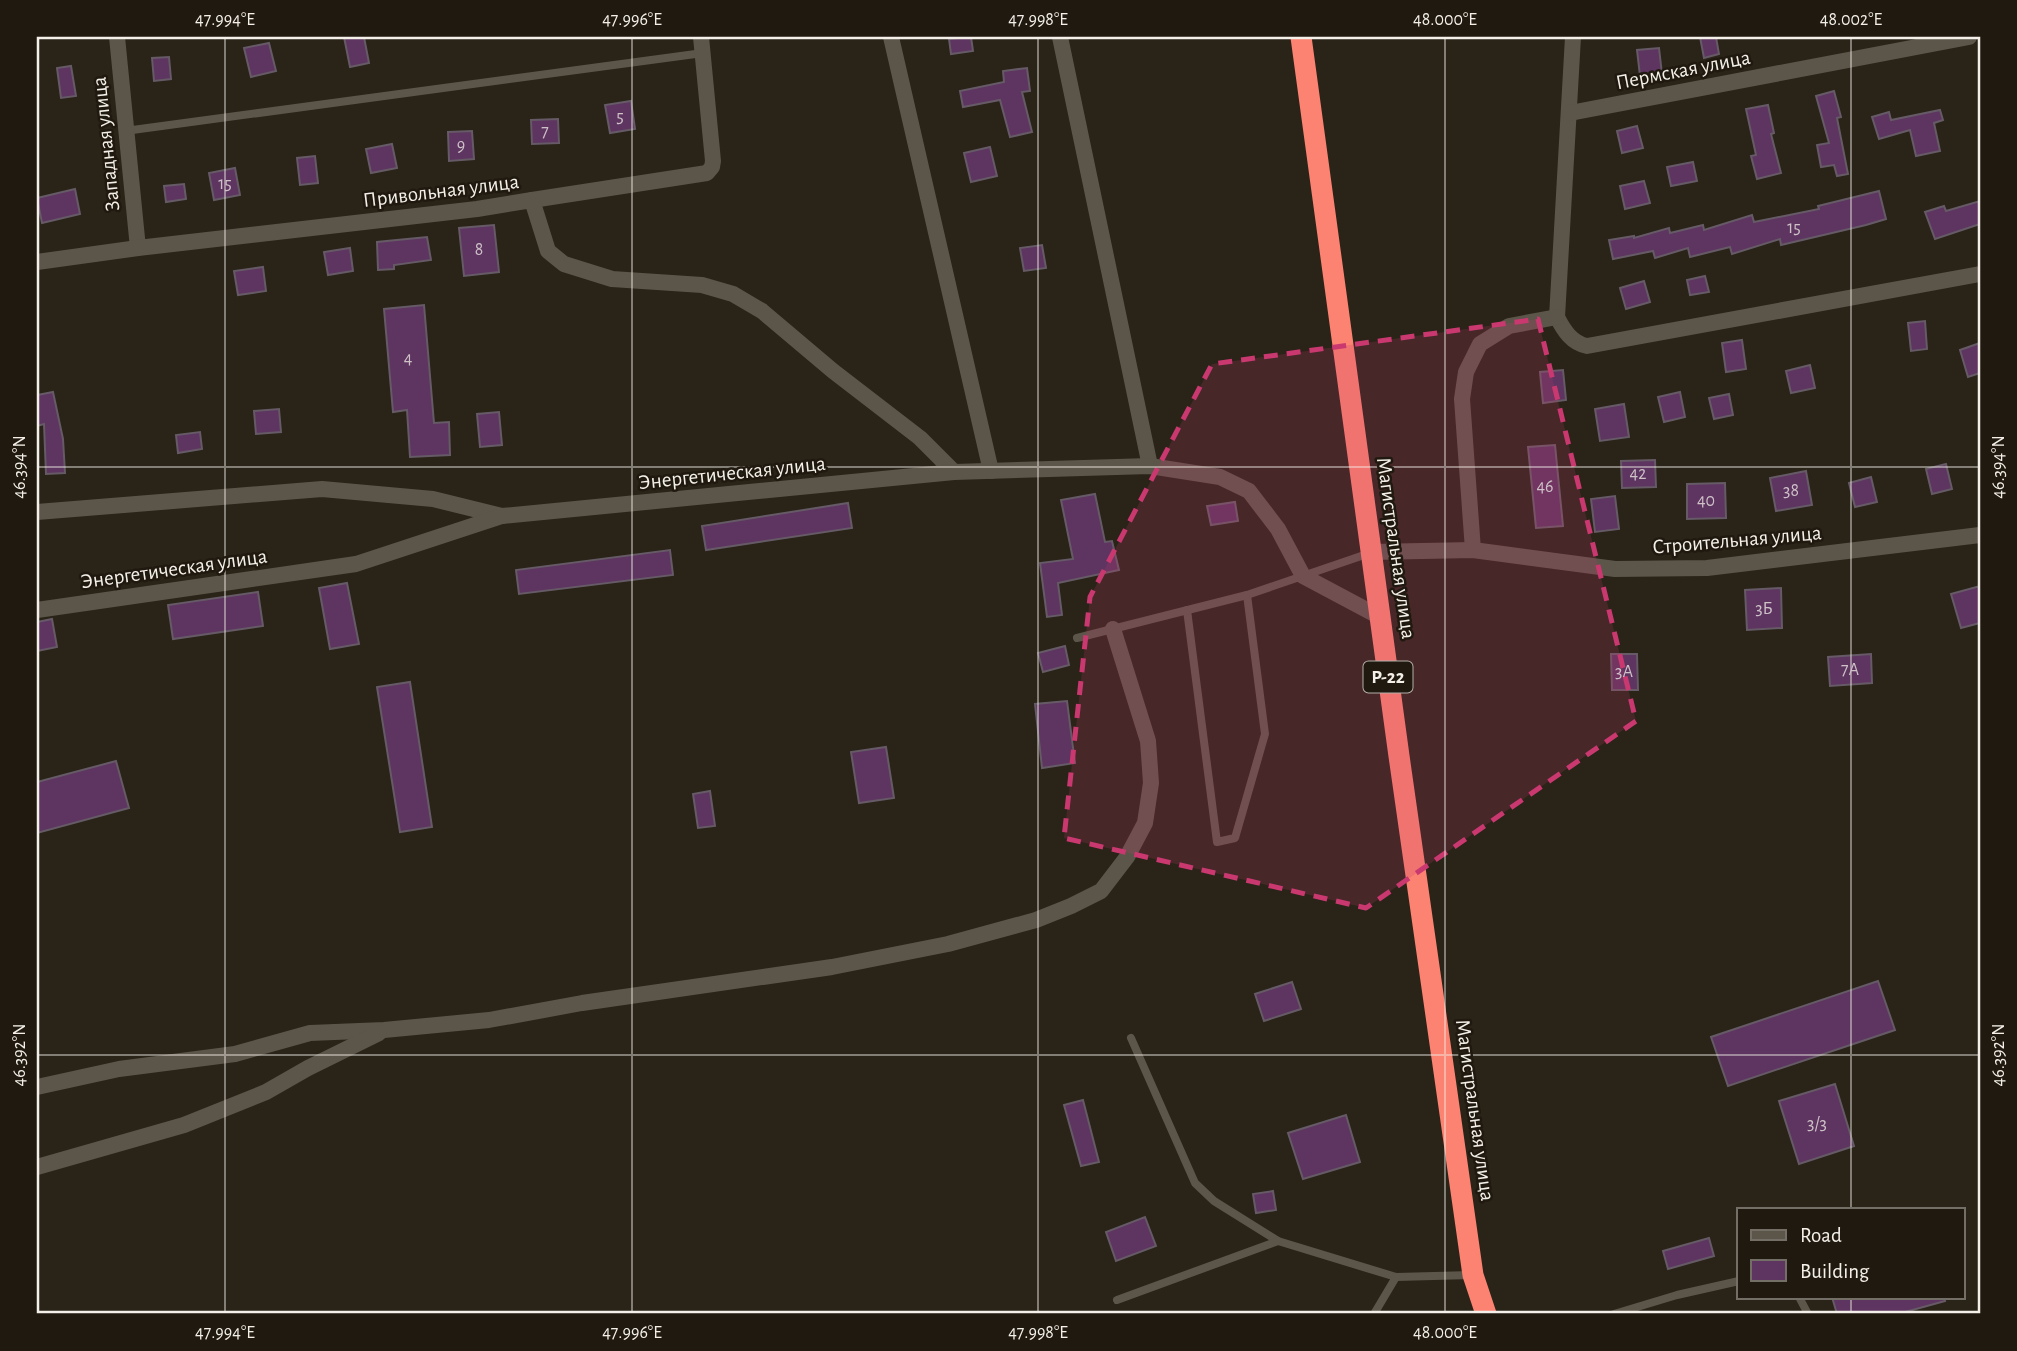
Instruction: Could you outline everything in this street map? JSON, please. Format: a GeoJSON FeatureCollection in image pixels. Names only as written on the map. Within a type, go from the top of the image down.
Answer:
{"type":"FeatureCollection","features":[{"type":"Feature","properties":{"kind":"highway","name":"Магистральная улица"},"geometry":{"type":"LineString","coordinates":[[1301,37],[1474,1275],[1486,1314]]}},
{"type":"Feature","properties":{"kind":"street","name":"Западная улица"},"geometry":{"type":"LineString","coordinates":[[117,37],[138,248]]}},
{"type":"Feature","properties":{"kind":"street"},"geometry":{"type":"LineString","coordinates":[[891,37],[990,471]]}},
{"type":"Feature","properties":{"kind":"street"},"geometry":{"type":"LineString","coordinates":[[1060,37],[1150,467]]}},
{"type":"Feature","properties":{"kind":"street"},"geometry":{"type":"LineString","coordinates":[[1573,37],[1558,317],[1569,336],[1578,344],[1587,346],[1980,274]]}},
{"type":"Feature","properties":{"kind":"street","name":"Пермская улица"},"geometry":{"type":"LineString","coordinates":[[1570,113],[1969,37]]}},
{"type":"Feature","properties":{"kind":"street"},"geometry":{"type":"LineString","coordinates":[[532,200],[707,173],[713,161],[702,45]]}},
{"type":"Feature","properties":{"kind":"street","name":"Привольная улица"},"geometry":{"type":"LineString","coordinates":[[37,262],[532,200],[548,251],[564,264],[612,279],[702,285],[733,294],[762,311],[833,371],[920,438],[954,472]]}},
{"type":"Feature","properties":{"kind":"street"},"geometry":{"type":"LineString","coordinates":[[1473,550],[1462,400],[1466,372],[1480,344],[1509,326],[1558,317]]}},
{"type":"Feature","properties":{"kind":"street","name":"Энергетическая улица"},"geometry":{"type":"LineString","coordinates":[[37,610],[356,564],[502,516],[954,472],[990,471],[1150,467],[1220,477],[1249,491],[1278,529],[1303,576]]}},
{"type":"Feature","properties":{"kind":"street"},"geometry":{"type":"LineString","coordinates":[[37,512],[322,489],[433,499],[502,516]]}},
{"type":"Feature","properties":{"kind":"street","name":"Строительная улица"},"geometry":{"type":"LineString","coordinates":[[1371,552],[1473,550],[1615,569],[1707,568],[1980,535]]}},
{"type":"Feature","properties":{"kind":"street"},"geometry":{"type":"LineString","coordinates":[[1303,576],[1380,617]]}},
{"type":"Feature","properties":{"kind":"street"},"geometry":{"type":"LineString","coordinates":[[37,1087],[119,1069],[235,1054],[310,1032],[384,1030],[489,1020],[582,1003],[845,964],[948,944],[1036,920],[1071,906],[1101,891],[1127,858],[1145,822],[1151,783],[1148,741],[1113,629]]}},
{"type":"Feature","properties":{"kind":"street"},"geometry":{"type":"LineString","coordinates":[[37,1167],[184,1125],[266,1092],[384,1030]]}},
{"type":"Feature","properties":{"kind":"lane"},"geometry":{"type":"LineString","coordinates":[[125,131],[702,45]]}},
{"type":"Feature","properties":{"kind":"lane"},"geometry":{"type":"LineString","coordinates":[[1077,638],[1247,595],[1371,552]]}},
{"type":"Feature","properties":{"kind":"lane"},"geometry":{"type":"LineString","coordinates":[[1187,610],[1217,842],[1235,838],[1265,734],[1247,595]]}},
{"type":"Feature","properties":{"kind":"lane"},"geometry":{"type":"LineString","coordinates":[[1131,1038],[1195,1183],[1214,1201],[1278,1241],[1396,1277],[1474,1275]]}},
{"type":"Feature","properties":{"kind":"lane"},"geometry":{"type":"LineString","coordinates":[[1117,1300],[1278,1241]]}},
{"type":"Feature","properties":{"kind":"lane"},"geometry":{"type":"LineString","coordinates":[[1374,1314],[1396,1277]]}},
{"type":"Feature","properties":{"kind":"lane"},"geometry":{"type":"LineString","coordinates":[[1614,1314],[1676,1295],[1737,1281]]}},
{"type":"Feature","properties":{"kind":"lane"},"geometry":{"type":"LineString","coordinates":[[1800,1298],[1808,1314]]}},
{"type":"Feature","properties":{"kind":"highlighted area"},"geometry":{"type":"Polygon","coordinates":[[[1538,319],[1636,721],[1366,908],[1064,838],[1090,597],[1212,364],[1538,319]]]}},
{"type":"Feature","properties":{"kind":"building"},"geometry":{"type":"Polygon","coordinates":[[[344,37],[364,37],[369,63],[350,67],[344,37]]]}},
{"type":"Feature","properties":{"kind":"building"},"geometry":{"type":"Polygon","coordinates":[[[971,37],[973,51],[951,54],[949,39],[971,37]]]}},
{"type":"Feature","properties":{"kind":"building"},"geometry":{"type":"Polygon","coordinates":[[[1700,37],[1716,37],[1719,54],[1704,58],[1700,37]]]}},
{"type":"Feature","properties":{"kind":"building"},"geometry":{"type":"Polygon","coordinates":[[[269,43],[276,71],[251,77],[244,48],[269,43]]]}},
{"type":"Feature","properties":{"kind":"building"},"geometry":{"type":"Polygon","coordinates":[[[1659,48],[1662,74],[1640,76],[1637,50],[1659,48]]]}},
{"type":"Feature","properties":{"kind":"building"},"geometry":{"type":"Polygon","coordinates":[[[169,57],[171,79],[154,81],[152,58],[169,57]]]}},
{"type":"Feature","properties":{"kind":"building"},"geometry":{"type":"Polygon","coordinates":[[[71,66],[76,96],[61,98],[57,68],[71,66]]]}},
{"type":"Feature","properties":{"kind":"building"},"geometry":{"type":"Polygon","coordinates":[[[1027,68],[1030,91],[1022,92],[1032,132],[1010,137],[1000,100],[963,107],[960,91],[1004,82],[1003,71],[1027,68]]]}},
{"type":"Feature","properties":{"kind":"building"},"geometry":{"type":"Polygon","coordinates":[[[1834,91],[1841,117],[1837,118],[1848,174],[1837,176],[1834,165],[1821,167],[1817,145],[1829,143],[1816,96],[1834,91]]]}},
{"type":"Feature","properties":{"kind":"building"},"geometry":{"type":"Polygon","coordinates":[[[631,101],[635,129],[610,133],[605,105],[631,101]]]}},
{"type":"Feature","properties":{"kind":"building"},"geometry":{"type":"Polygon","coordinates":[[[1768,105],[1774,133],[1771,134],[1781,173],[1757,179],[1751,156],[1756,155],[1746,109],[1768,105]]]}},
{"type":"Feature","properties":{"kind":"building"},"geometry":{"type":"Polygon","coordinates":[[[1940,110],[1943,120],[1934,123],[1940,151],[1916,156],[1910,130],[1879,139],[1872,117],[1889,112],[1891,120],[1940,110]]]}},
{"type":"Feature","properties":{"kind":"building"},"geometry":{"type":"Polygon","coordinates":[[[558,119],[559,143],[532,144],[531,120],[558,119]]]}},
{"type":"Feature","properties":{"kind":"building"},"geometry":{"type":"Polygon","coordinates":[[[1637,126],[1643,148],[1622,153],[1617,131],[1637,126]]]}},
{"type":"Feature","properties":{"kind":"building"},"geometry":{"type":"Polygon","coordinates":[[[472,131],[474,159],[449,161],[448,132],[472,131]]]}},
{"type":"Feature","properties":{"kind":"building"},"geometry":{"type":"Polygon","coordinates":[[[392,144],[397,168],[371,173],[366,149],[392,144]]]}},
{"type":"Feature","properties":{"kind":"building"},"geometry":{"type":"Polygon","coordinates":[[[990,147],[997,176],[971,182],[964,153],[990,147]]]}},
{"type":"Feature","properties":{"kind":"building"},"geometry":{"type":"Polygon","coordinates":[[[315,156],[318,183],[300,185],[297,158],[315,156]]]}},
{"type":"Feature","properties":{"kind":"building"},"geometry":{"type":"Polygon","coordinates":[[[1693,162],[1697,181],[1671,186],[1667,167],[1693,162]]]}},
{"type":"Feature","properties":{"kind":"building"},"geometry":{"type":"Polygon","coordinates":[[[235,168],[240,195],[214,200],[209,173],[235,168]]]}},
{"type":"Feature","properties":{"kind":"building"},"geometry":{"type":"Polygon","coordinates":[[[1644,181],[1650,203],[1625,209],[1620,186],[1644,181]]]}},
{"type":"Feature","properties":{"kind":"building"},"geometry":{"type":"Polygon","coordinates":[[[184,184],[186,199],[166,202],[164,186],[184,184]]]}},
{"type":"Feature","properties":{"kind":"building"},"geometry":{"type":"Polygon","coordinates":[[[75,189],[80,214],[42,223],[37,198],[75,189]]]}},
{"type":"Feature","properties":{"kind":"building"},"geometry":{"type":"Polygon","coordinates":[[[1879,191],[1886,219],[1866,225],[1781,245],[1780,239],[1732,254],[1730,247],[1690,257],[1688,248],[1655,258],[1653,251],[1613,259],[1609,240],[1634,238],[1669,228],[1670,233],[1703,225],[1704,230],[1752,215],[1754,222],[1819,209],[1818,206],[1879,191]]]}},
{"type":"Feature","properties":{"kind":"building"},"geometry":{"type":"Polygon","coordinates":[[[1980,201],[1980,224],[1935,239],[1925,212],[1944,206],[1946,211],[1980,201]]]}},
{"type":"Feature","properties":{"kind":"building"},"geometry":{"type":"Polygon","coordinates":[[[494,225],[499,272],[464,276],[459,228],[494,225]]]}},
{"type":"Feature","properties":{"kind":"building"},"geometry":{"type":"Polygon","coordinates":[[[427,237],[431,260],[378,270],[377,242],[427,237]]]}},
{"type":"Feature","properties":{"kind":"building"},"geometry":{"type":"Polygon","coordinates":[[[1042,245],[1046,268],[1024,271],[1020,248],[1042,245]]]}},
{"type":"Feature","properties":{"kind":"building"},"geometry":{"type":"Polygon","coordinates":[[[350,248],[353,271],[328,275],[324,252],[350,248]]]}},
{"type":"Feature","properties":{"kind":"building"},"geometry":{"type":"Polygon","coordinates":[[[263,267],[266,291],[238,295],[234,271],[263,267]]]}},
{"type":"Feature","properties":{"kind":"building"},"geometry":{"type":"Polygon","coordinates":[[[1705,276],[1709,292],[1690,295],[1687,280],[1705,276]]]}},
{"type":"Feature","properties":{"kind":"building"},"geometry":{"type":"Polygon","coordinates":[[[1644,281],[1650,302],[1626,309],[1620,288],[1644,281]]]}},
{"type":"Feature","properties":{"kind":"building"},"geometry":{"type":"Polygon","coordinates":[[[424,305],[434,423],[449,422],[450,455],[410,457],[407,410],[393,412],[384,309],[424,305]]]}},
{"type":"Feature","properties":{"kind":"building"},"geometry":{"type":"Polygon","coordinates":[[[1925,321],[1927,349],[1911,351],[1908,323],[1925,321]]]}},
{"type":"Feature","properties":{"kind":"building"},"geometry":{"type":"Polygon","coordinates":[[[1742,340],[1746,369],[1726,372],[1722,343],[1742,340]]]}},
{"type":"Feature","properties":{"kind":"building"},"geometry":{"type":"Polygon","coordinates":[[[1980,343],[1980,373],[1968,377],[1960,350],[1980,343]]]}},
{"type":"Feature","properties":{"kind":"building"},"geometry":{"type":"Polygon","coordinates":[[[1810,365],[1815,388],[1791,393],[1786,371],[1810,365]]]}},
{"type":"Feature","properties":{"kind":"building"},"geometry":{"type":"Polygon","coordinates":[[[1563,370],[1566,400],[1543,403],[1540,372],[1563,370]]]}},
{"type":"Feature","properties":{"kind":"building"},"geometry":{"type":"Polygon","coordinates":[[[53,392],[63,439],[65,473],[46,474],[44,424],[37,426],[37,395],[53,392]]]}},
{"type":"Feature","properties":{"kind":"building"},"geometry":{"type":"Polygon","coordinates":[[[1680,392],[1685,417],[1664,422],[1658,397],[1680,392]]]}},
{"type":"Feature","properties":{"kind":"building"},"geometry":{"type":"Polygon","coordinates":[[[1729,394],[1733,415],[1714,419],[1709,398],[1729,394]]]}},
{"type":"Feature","properties":{"kind":"building"},"geometry":{"type":"Polygon","coordinates":[[[1624,404],[1629,437],[1600,441],[1595,409],[1624,404]]]}},
{"type":"Feature","properties":{"kind":"building"},"geometry":{"type":"Polygon","coordinates":[[[279,409],[281,432],[256,434],[254,411],[279,409]]]}},
{"type":"Feature","properties":{"kind":"building"},"geometry":{"type":"Polygon","coordinates":[[[499,412],[502,445],[480,447],[477,414],[499,412]]]}},
{"type":"Feature","properties":{"kind":"building"},"geometry":{"type":"Polygon","coordinates":[[[200,432],[202,449],[178,453],[176,435],[200,432]]]}},
{"type":"Feature","properties":{"kind":"building"},"geometry":{"type":"Polygon","coordinates":[[[1555,445],[1563,526],[1536,528],[1528,447],[1555,445]]]}},
{"type":"Feature","properties":{"kind":"building"},"geometry":{"type":"Polygon","coordinates":[[[1655,460],[1656,487],[1622,488],[1621,461],[1655,460]]]}},
{"type":"Feature","properties":{"kind":"building"},"geometry":{"type":"Polygon","coordinates":[[[1946,464],[1952,489],[1932,494],[1926,469],[1946,464]]]}},
{"type":"Feature","properties":{"kind":"building"},"geometry":{"type":"Polygon","coordinates":[[[1806,471],[1812,505],[1776,511],[1770,478],[1806,471]]]}},
{"type":"Feature","properties":{"kind":"building"},"geometry":{"type":"Polygon","coordinates":[[[1871,477],[1877,502],[1855,507],[1849,483],[1871,477]]]}},
{"type":"Feature","properties":{"kind":"building"},"geometry":{"type":"Polygon","coordinates":[[[1725,483],[1726,518],[1687,519],[1687,484],[1725,483]]]}},
{"type":"Feature","properties":{"kind":"building"},"geometry":{"type":"Polygon","coordinates":[[[1095,494],[1105,542],[1112,541],[1119,570],[1058,583],[1062,615],[1047,617],[1040,563],[1073,559],[1061,500],[1095,494]]]}},
{"type":"Feature","properties":{"kind":"building"},"geometry":{"type":"Polygon","coordinates":[[[1615,496],[1619,529],[1595,532],[1591,499],[1615,496]]]}},
{"type":"Feature","properties":{"kind":"building"},"geometry":{"type":"Polygon","coordinates":[[[1235,502],[1238,521],[1211,525],[1207,506],[1235,502]]]}},
{"type":"Feature","properties":{"kind":"building"},"geometry":{"type":"Polygon","coordinates":[[[848,503],[852,528],[706,550],[702,526],[848,503]]]}},
{"type":"Feature","properties":{"kind":"building"},"geometry":{"type":"Polygon","coordinates":[[[670,550],[673,575],[519,594],[516,570],[670,550]]]}},
{"type":"Feature","properties":{"kind":"building"},"geometry":{"type":"Polygon","coordinates":[[[347,583],[359,644],[330,649],[319,588],[347,583]]]}},
{"type":"Feature","properties":{"kind":"building"},"geometry":{"type":"Polygon","coordinates":[[[1980,586],[1980,623],[1961,628],[1951,594],[1980,586]]]}},
{"type":"Feature","properties":{"kind":"building"},"geometry":{"type":"Polygon","coordinates":[[[1781,588],[1782,628],[1747,630],[1745,590],[1781,588]]]}},
{"type":"Feature","properties":{"kind":"building"},"geometry":{"type":"Polygon","coordinates":[[[258,592],[263,626],[173,639],[168,605],[258,592]]]}},
{"type":"Feature","properties":{"kind":"building"},"geometry":{"type":"Polygon","coordinates":[[[52,619],[57,647],[37,651],[37,622],[52,619]]]}},
{"type":"Feature","properties":{"kind":"building"},"geometry":{"type":"Polygon","coordinates":[[[1065,646],[1069,665],[1043,672],[1038,653],[1065,646]]]}},
{"type":"Feature","properties":{"kind":"building"},"geometry":{"type":"Polygon","coordinates":[[[1611,654],[1637,654],[1638,690],[1612,690],[1611,654]]]}},
{"type":"Feature","properties":{"kind":"building"},"geometry":{"type":"Polygon","coordinates":[[[1871,654],[1872,683],[1830,686],[1828,657],[1871,654]]]}},
{"type":"Feature","properties":{"kind":"building"},"geometry":{"type":"Polygon","coordinates":[[[410,682],[432,827],[400,832],[377,687],[410,682]]]}},
{"type":"Feature","properties":{"kind":"building"},"geometry":{"type":"Polygon","coordinates":[[[1067,701],[1075,763],[1042,768],[1035,704],[1067,701]]]}},
{"type":"Feature","properties":{"kind":"building"},"geometry":{"type":"Polygon","coordinates":[[[886,747],[894,798],[859,803],[851,752],[886,747]]]}},
{"type":"Feature","properties":{"kind":"building"},"geometry":{"type":"Polygon","coordinates":[[[116,761],[129,808],[37,833],[37,782],[116,761]]]}},
{"type":"Feature","properties":{"kind":"building"},"geometry":{"type":"Polygon","coordinates":[[[710,791],[715,826],[698,828],[693,794],[710,791]]]}},
{"type":"Feature","properties":{"kind":"building"},"geometry":{"type":"Polygon","coordinates":[[[1878,981],[1895,1030],[1728,1086],[1711,1037],[1878,981]]]}},
{"type":"Feature","properties":{"kind":"building"},"geometry":{"type":"Polygon","coordinates":[[[1292,982],[1301,1009],[1264,1021],[1255,994],[1292,982]]]}},
{"type":"Feature","properties":{"kind":"building"},"geometry":{"type":"Polygon","coordinates":[[[1835,1084],[1854,1146],[1799,1164],[1779,1101],[1835,1084]]]}},
{"type":"Feature","properties":{"kind":"building"},"geometry":{"type":"Polygon","coordinates":[[[1083,1100],[1099,1162],[1081,1166],[1064,1105],[1083,1100]]]}},
{"type":"Feature","properties":{"kind":"building"},"geometry":{"type":"Polygon","coordinates":[[[1346,1115],[1360,1162],[1303,1179],[1288,1133],[1346,1115]]]}},
{"type":"Feature","properties":{"kind":"building"},"geometry":{"type":"Polygon","coordinates":[[[1273,1191],[1276,1210],[1256,1213],[1253,1194],[1273,1191]]]}},
{"type":"Feature","properties":{"kind":"building"},"geometry":{"type":"Polygon","coordinates":[[[1145,1217],[1156,1246],[1116,1261],[1106,1232],[1145,1217]]]}},
{"type":"Feature","properties":{"kind":"building"},"geometry":{"type":"Polygon","coordinates":[[[1709,1238],[1714,1256],[1668,1269],[1663,1251],[1709,1238]]]}},
{"type":"Feature","properties":{"kind":"building"},"geometry":{"type":"Polygon","coordinates":[[[1832,1298],[1944,1298],[1945,1301],[1898,1314],[1837,1314],[1832,1298]]]}}]}
